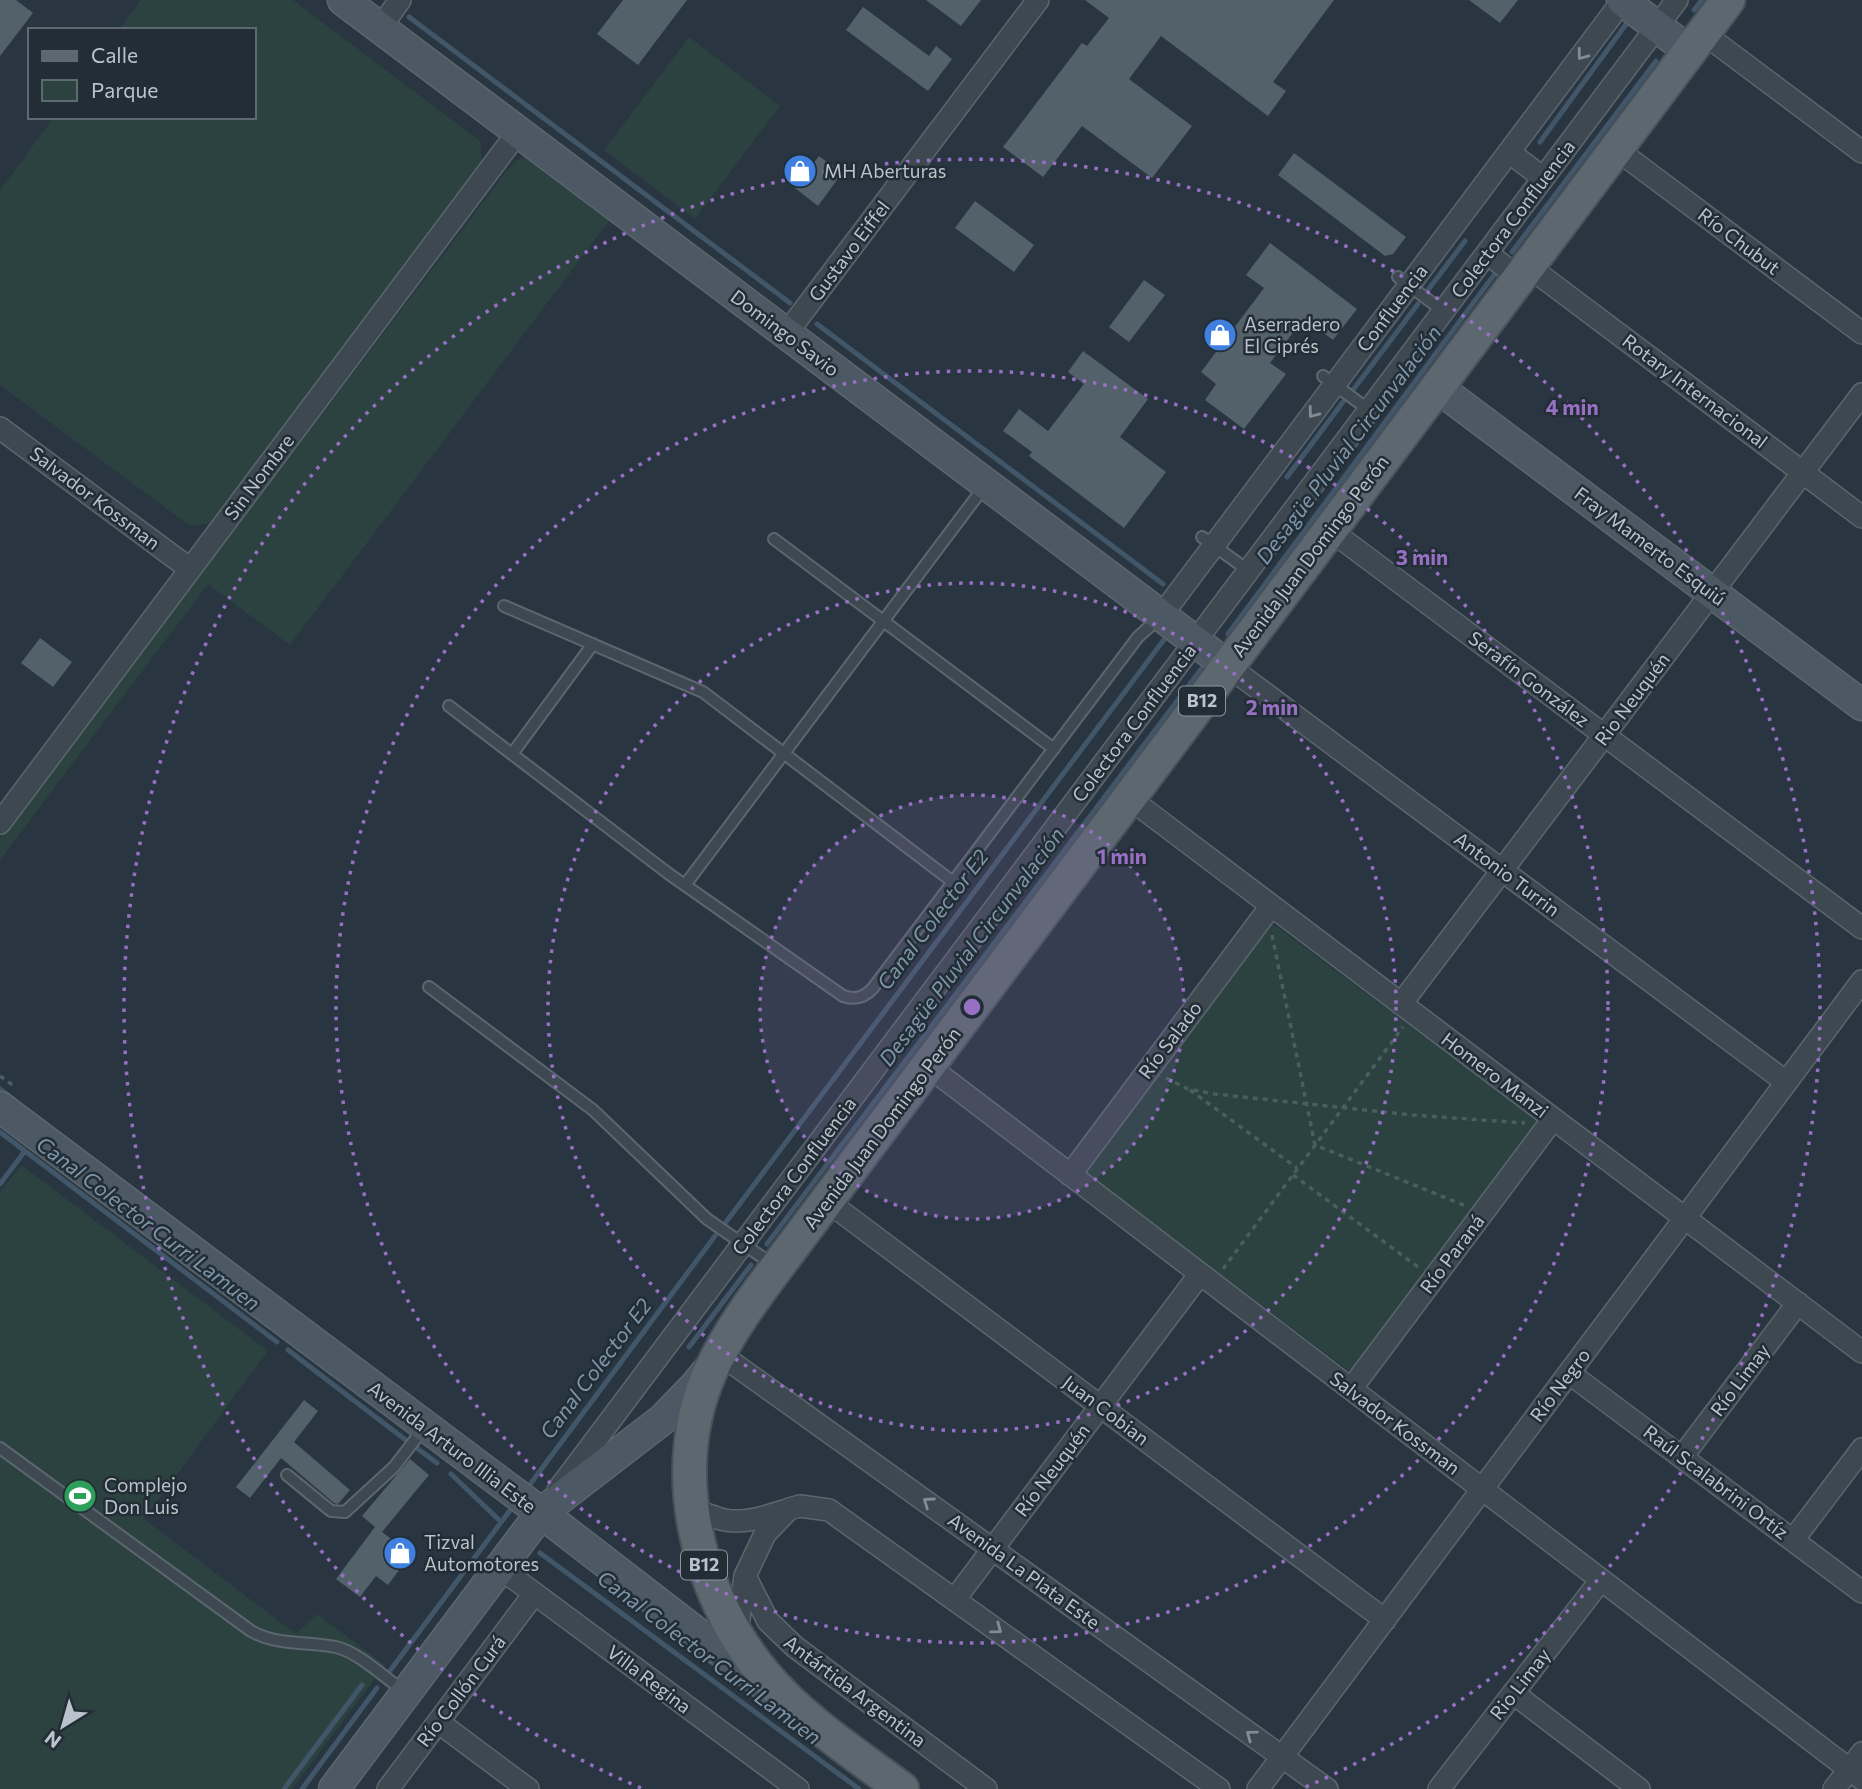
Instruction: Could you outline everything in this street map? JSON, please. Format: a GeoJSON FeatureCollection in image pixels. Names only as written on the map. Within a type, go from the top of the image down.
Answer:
{"type":"FeatureCollection","features":[{"type":"Feature","properties":{"kind":"main road","name":"Avenida Juan Domingo Perón"},"geometry":{"type":"LineString","coordinates":[[720,1354],[777,1267],[1728,0]]}},
{"type":"Feature","properties":{"kind":"main road","name":"B12"},"geometry":{"type":"LineString","coordinates":[[720,1354],[704,1389],[690,1457],[692,1510],[697,1538],[713,1589],[749,1655],[773,1683],[832,1736]]}},
{"type":"Feature","properties":{"kind":"main road","name":"Avenida Arturo Illia Este"},"geometry":{"type":"LineString","coordinates":[[832,1736],[902,1789]]}},
{"type":"Feature","properties":{"kind":"street","name":"Domingo Savio"},"geometry":{"type":"LineString","coordinates":[[343,0],[1228,666]]}},
{"type":"Feature","properties":{"kind":"street"},"geometry":{"type":"LineString","coordinates":[[380,27],[401,0]]}},
{"type":"Feature","properties":{"kind":"street","name":"Gustavo Eiffel"},"geometry":{"type":"LineString","coordinates":[[786,334],[1038,0]]}},
{"type":"Feature","properties":{"kind":"street"},"geometry":{"type":"LineString","coordinates":[[1623,0],[1657,27],[1696,42],[1862,152]]}},
{"type":"Feature","properties":{"kind":"street","name":"Confluencia"},"geometry":{"type":"LineString","coordinates":[[1161,616],[1208,541],[1480,179],[1509,152],[1623,0]]}},
{"type":"Feature","properties":{"kind":"street","name":"Colectora Confluencia"},"geometry":{"type":"LineString","coordinates":[[541,1513],[1677,0]]}},
{"type":"Feature","properties":{"kind":"street","name":"Sin Nombre"},"geometry":{"type":"LineString","coordinates":[[0,823],[518,132]]}},
{"type":"Feature","properties":{"kind":"street","name":"Río Chubut"},"geometry":{"type":"LineString","coordinates":[[1616,149],[1862,333]]}},
{"type":"Feature","properties":{"kind":"street"},"geometry":{"type":"LineString","coordinates":[[1509,152],[1544,178]]}},
{"type":"Feature","properties":{"kind":"street","name":"Rotary Internacional"},"geometry":{"type":"LineString","coordinates":[[1487,253],[1524,272],[1862,517]]}},
{"type":"Feature","properties":{"kind":"street","name":"Fray Mamerto Esquiú"},"geometry":{"type":"LineString","coordinates":[[1437,387],[1862,705]]}},
{"type":"Feature","properties":{"kind":"street","name":"Rio Neuquén"},"geometry":{"type":"LineString","coordinates":[[1401,1004],[1862,394]]}},
{"type":"Feature","properties":{"kind":"street","name":"Salvador Kossman"},"geometry":{"type":"LineString","coordinates":[[0,428],[190,569]]}},
{"type":"Feature","properties":{"kind":"street","name":"Serafín González"},"geometry":{"type":"LineString","coordinates":[[1330,530],[1862,928]]}},
{"type":"Feature","properties":{"kind":"street","name":"Antonio Turrin"},"geometry":{"type":"LineString","coordinates":[[1228,666],[1786,1082]]}},
{"type":"Feature","properties":{"kind":"street","name":"Homero Manzi"},"geometry":{"type":"LineString","coordinates":[[1129,798],[1862,1352]]}},
{"type":"Feature","properties":{"kind":"street","name":"Río Salado"},"geometry":{"type":"LineString","coordinates":[[1070,1175],[1271,906]]}},
{"type":"Feature","properties":{"kind":"street","name":"Río Negro"},"geometry":{"type":"LineString","coordinates":[[1258,1789],[1862,981]]}},
{"type":"Feature","properties":{"kind":"street","name":"Salvador Kossman"},"geometry":{"type":"LineString","coordinates":[[928,1066],[1601,1580],[1858,1767]]}},
{"type":"Feature","properties":{"kind":"street","name":"Avenida Arturo Illia Este"},"geometry":{"type":"LineString","coordinates":[[0,1107],[541,1513],[832,1736]]}},
{"type":"Feature","properties":{"kind":"street","name":"Río Paraná"},"geometry":{"type":"LineString","coordinates":[[1351,1389],[1553,1119]]}},
{"type":"Feature","properties":{"kind":"street","name":"Juan Cobian"},"geometry":{"type":"LineString","coordinates":[[827,1201],[1385,1620]]}},
{"type":"Feature","properties":{"kind":"street","name":"Río Neuquén"},"geometry":{"type":"LineString","coordinates":[[955,1599],[1200,1274]]}},
{"type":"Feature","properties":{"kind":"street","name":"Río Limay"},"geometry":{"type":"LineString","coordinates":[[1682,1457],[1798,1303]]}},
{"type":"Feature","properties":{"kind":"street","name":"Avenida Juan Domingo Perón"},"geometry":{"type":"LineString","coordinates":[[334,1789],[541,1513],[663,1419],[695,1386],[720,1354]]}},
{"type":"Feature","properties":{"kind":"street","name":"Avenida La Plata Este"},"geometry":{"type":"LineString","coordinates":[[720,1354],[1326,1789]]}},
{"type":"Feature","properties":{"kind":"street","name":"Raúl Scalabrini Ortíz"},"geometry":{"type":"LineString","coordinates":[[1569,1373],[1862,1592]]}},
{"type":"Feature","properties":{"kind":"street"},"geometry":{"type":"LineString","coordinates":[[1793,1540],[1862,1448]]}},
{"type":"Feature","properties":{"kind":"street"},"geometry":{"type":"LineString","coordinates":[[692,1510],[723,1520],[742,1522],[800,1506],[829,1510],[1219,1789]]}},
{"type":"Feature","properties":{"kind":"street"},"geometry":{"type":"LineString","coordinates":[[737,1635],[744,1576],[765,1534],[789,1510]]}},
{"type":"Feature","properties":{"kind":"street","name":"Villa Regina"},"geometry":{"type":"LineString","coordinates":[[500,1568],[798,1789]]}},
{"type":"Feature","properties":{"kind":"street","name":"Antártida Argentina"},"geometry":{"type":"LineString","coordinates":[[744,1576],[768,1621],[795,1647],[986,1789]]}},
{"type":"Feature","properties":{"kind":"street","name":"Rio Limay"},"geometry":{"type":"LineString","coordinates":[[1439,1789],[1601,1580]]}},
{"type":"Feature","properties":{"kind":"street","name":"Río Collón Curá"},"geometry":{"type":"LineString","coordinates":[[388,1789],[534,1594]]}},
{"type":"Feature","properties":{"kind":"street"},"geometry":{"type":"LineString","coordinates":[[1513,1693],[1639,1789]]}},
{"type":"Feature","properties":{"kind":"street"},"geometry":{"type":"LineString","coordinates":[[438,1722],[528,1789]]}},
{"type":"Feature","properties":{"kind":"street"},"geometry":{"type":"LineString","coordinates":[[1835,1789],[1858,1767]]}},
{"type":"Feature","properties":{"kind":"lane"},"geometry":{"type":"LineString","coordinates":[[1404,281],[1443,311]]}},
{"type":"Feature","properties":{"kind":"lane"},"geometry":{"type":"LineString","coordinates":[[1329,380],[1369,410]]}},
{"type":"Feature","properties":{"kind":"lane"},"geometry":{"type":"LineString","coordinates":[[685,885],[986,484]]}},
{"type":"Feature","properties":{"kind":"lane"},"geometry":{"type":"LineString","coordinates":[[774,539],[1054,748]]}},
{"type":"Feature","properties":{"kind":"lane"},"geometry":{"type":"LineString","coordinates":[[1208,541],[1249,571]]}},
{"type":"Feature","properties":{"kind":"lane"},"geometry":{"type":"LineString","coordinates":[[503,606],[694,687],[953,882]]}},
{"type":"Feature","properties":{"kind":"lane"},"geometry":{"type":"LineString","coordinates":[[449,706],[685,885],[838,993],[855,999],[869,992],[1138,637],[1161,616]]}},
{"type":"Feature","properties":{"kind":"lane"},"geometry":{"type":"LineString","coordinates":[[513,754],[593,643]]}},
{"type":"Feature","properties":{"kind":"lane"},"geometry":{"type":"LineString","coordinates":[[429,987],[593,1110],[707,1219],[777,1267]]}},
{"type":"Feature","properties":{"kind":"lane"},"geometry":{"type":"LineString","coordinates":[[287,1475],[331,1511],[345,1512],[394,1467],[425,1426]]}},
{"type":"Feature","properties":{"kind":"lane"},"geometry":{"type":"LineString","coordinates":[[0,1447],[251,1631],[273,1640],[337,1647],[406,1693]]}},
{"type":"Feature","properties":{"kind":"path"},"geometry":{"type":"LineString","coordinates":[[1271,928],[1282,936]]}},
{"type":"Feature","properties":{"kind":"path"},"geometry":{"type":"LineString","coordinates":[[1263,939],[1271,928]]}},
{"type":"Feature","properties":{"kind":"path"},"geometry":{"type":"LineString","coordinates":[[1271,928],[1315,1145]]}},
{"type":"Feature","properties":{"kind":"path"},"geometry":{"type":"LineString","coordinates":[[1223,1269],[1403,1027]]}},
{"type":"Feature","properties":{"kind":"path"},"geometry":{"type":"LineString","coordinates":[[1161,1074],[1188,1089],[1298,1168]]}},
{"type":"Feature","properties":{"kind":"path"},"geometry":{"type":"LineString","coordinates":[[1188,1089],[1412,1115],[1530,1123]]}},
{"type":"Feature","properties":{"kind":"path"},"geometry":{"type":"LineString","coordinates":[[1520,1115],[1530,1123]]}},
{"type":"Feature","properties":{"kind":"path"},"geometry":{"type":"LineString","coordinates":[[1522,1133],[1530,1123]]}},
{"type":"Feature","properties":{"kind":"path"},"geometry":{"type":"LineString","coordinates":[[1315,1145],[1468,1206],[1460,1217]]}},
{"type":"Feature","properties":{"kind":"path"},"geometry":{"type":"LineString","coordinates":[[1293,1175],[1421,1269]]}},
{"type":"Feature","properties":{"kind":"green space"},"geometry":{"type":"Polygon","coordinates":[[[141,0],[293,0],[480,141],[482,160],[211,523],[190,526],[0,385],[0,190],[53,119],[256,119],[256,28],[120,28],[141,0]]]}},
{"type":"Feature","properties":{"kind":"green space"},"geometry":{"type":"Polygon","coordinates":[[[689,37],[780,106],[695,219],[604,150],[689,37]]]}},
{"type":"Feature","properties":{"kind":"green space"},"geometry":{"type":"Polygon","coordinates":[[[533,157],[614,214],[290,645],[208,584],[0,860],[0,838],[506,172],[517,160],[533,157]]]}},
{"type":"Feature","properties":{"kind":"green space"},"geometry":{"type":"Polygon","coordinates":[[[1269,921],[1538,1121],[1351,1372],[1083,1171],[1269,921]]]}},
{"type":"Feature","properties":{"kind":"green space","name":"Complejo Don Luis"},"geometry":{"type":"Polygon","coordinates":[[[21,1165],[268,1351],[144,1519],[296,1634],[317,1614],[385,1665],[292,1789],[0,1789],[0,1192],[21,1165]]]}},
{"type":"Feature","properties":{"kind":"building"},"geometry":{"type":"Polygon","coordinates":[[[0,0],[16,0],[33,13],[0,56],[0,0]]]}},
{"type":"Feature","properties":{"kind":"building"},"geometry":{"type":"Polygon","coordinates":[[[623,0],[687,0],[638,65],[597,34],[623,0]]]}},
{"type":"Feature","properties":{"kind":"building"},"geometry":{"type":"Polygon","coordinates":[[[926,0],[981,0],[961,26],[926,0]]]}},
{"type":"Feature","properties":{"kind":"building"},"geometry":{"type":"Polygon","coordinates":[[[1085,0],[1334,0],[1273,82],[1286,91],[1268,116],[1161,36],[1129,79],[1192,126],[1152,178],[1082,126],[1043,177],[1003,147],[1082,43],[1087,46],[1109,18],[1085,0]]]}},
{"type":"Feature","properties":{"kind":"building"},"geometry":{"type":"Polygon","coordinates":[[[1469,0],[1518,0],[1500,23],[1469,0]]]}},
{"type":"Feature","properties":{"kind":"building"},"geometry":{"type":"Polygon","coordinates":[[[863,7],[929,56],[936,46],[952,59],[928,91],[846,30],[863,7]]]}},
{"type":"Feature","properties":{"kind":"building"},"geometry":{"type":"Polygon","coordinates":[[[1294,153],[1406,237],[1393,254],[1385,256],[1278,175],[1294,153]]]}},
{"type":"Feature","properties":{"kind":"building"},"geometry":{"type":"Polygon","coordinates":[[[819,156],[842,173],[818,206],[795,188],[819,156]]]}},
{"type":"Feature","properties":{"kind":"building"},"geometry":{"type":"Polygon","coordinates":[[[975,201],[1034,245],[1014,272],[955,228],[975,201]]]}},
{"type":"Feature","properties":{"kind":"building"},"geometry":{"type":"Polygon","coordinates":[[[1270,243],[1357,309],[1333,340],[1304,318],[1270,363],[1286,374],[1244,429],[1205,400],[1216,384],[1201,372],[1264,288],[1246,275],[1270,243]]]}},
{"type":"Feature","properties":{"kind":"building"},"geometry":{"type":"Polygon","coordinates":[[[1144,280],[1165,295],[1129,342],[1109,327],[1144,280]]]}},
{"type":"Feature","properties":{"kind":"building"},"geometry":{"type":"Polygon","coordinates":[[[1083,351],[1148,399],[1120,437],[1166,472],[1124,528],[1029,456],[1032,452],[1003,431],[1019,409],[1048,431],[1084,384],[1068,372],[1083,351]]]}},
{"type":"Feature","properties":{"kind":"building"},"geometry":{"type":"Polygon","coordinates":[[[40,638],[72,662],[53,687],[21,663],[40,638]]]}},
{"type":"Feature","properties":{"kind":"building"},"geometry":{"type":"Polygon","coordinates":[[[304,1400],[318,1411],[294,1442],[350,1490],[338,1504],[334,1503],[281,1458],[250,1498],[236,1487],[304,1400]]]}},
{"type":"Feature","properties":{"kind":"building"},"geometry":{"type":"Polygon","coordinates":[[[410,1459],[429,1475],[382,1532],[411,1554],[388,1585],[376,1576],[360,1597],[336,1579],[375,1527],[362,1516],[410,1459]]]}},
{"type":"Feature","properties":{"kind":"waterway","name":"Desagüe Pluvial Circunvalación"},"geometry":{"type":"LineString","coordinates":[[1694,10],[1702,0]]}},
{"type":"Feature","properties":{"kind":"waterway"},"geometry":{"type":"LineString","coordinates":[[409,17],[790,303]]}},
{"type":"Feature","properties":{"kind":"waterway","name":"Canal Colector E2"},"geometry":{"type":"LineString","coordinates":[[1540,142],[1627,23]]}},
{"type":"Feature","properties":{"kind":"waterway","name":"Desagüe Pluvial Circunvalación"},"geometry":{"type":"LineString","coordinates":[[1512,252],[1656,61]]}},
{"type":"Feature","properties":{"kind":"waterway","name":"Canal Colector E2"},"geometry":{"type":"LineString","coordinates":[[1428,290],[1465,241]]}},
{"type":"Feature","properties":{"kind":"waterway","name":"Desagüe Pluvial Circunvalación"},"geometry":{"type":"LineString","coordinates":[[1228,634],[1494,275]]}},
{"type":"Feature","properties":{"kind":"waterway","name":"Canal Colector E2"},"geometry":{"type":"LineString","coordinates":[[1353,390],[1418,304]]}},
{"type":"Feature","properties":{"kind":"waterway"},"geometry":{"type":"LineString","coordinates":[[817,324],[1163,584]]}},
{"type":"Feature","properties":{"kind":"waterway","name":"Canal Colector E2"},"geometry":{"type":"LineString","coordinates":[[1287,477],[1343,402]]}},
{"type":"Feature","properties":{"kind":"waterway","name":"Canal Colector E2"},"geometry":{"type":"LineString","coordinates":[[726,1222],[1166,637]]}},
{"type":"Feature","properties":{"kind":"waterway","name":"Desagüe Pluvial Circunvalación"},"geometry":{"type":"LineString","coordinates":[[767,1244],[1202,668]]}},
{"type":"Feature","properties":{"kind":"waterway"},"geometry":{"type":"LineString","coordinates":[[0,1089],[13,1099]]}},
{"type":"Feature","properties":{"kind":"waterway","name":"Canal Colector Curri Lamuen"},"geometry":{"type":"LineString","coordinates":[[0,1132],[277,1342]]}},
{"type":"Feature","properties":{"kind":"waterway"},"geometry":{"type":"LineString","coordinates":[[0,1184],[25,1151]]}},
{"type":"Feature","properties":{"kind":"waterway","name":"Canal Colector E2"},"geometry":{"type":"LineString","coordinates":[[528,1487],[715,1236]]}},
{"type":"Feature","properties":{"kind":"waterway","name":"Desagüe Pluvial Circunvalación"},"geometry":{"type":"LineString","coordinates":[[689,1347],[751,1265]]}},
{"type":"Feature","properties":{"kind":"waterway","name":"Canal Colector Curri Lamuen"},"geometry":{"type":"LineString","coordinates":[[288,1350],[407,1441]]}},
{"type":"Feature","properties":{"kind":"waterway","name":"Canal Colector Curri Lamuen"},"geometry":{"type":"LineString","coordinates":[[418,1449],[437,1463]]}},
{"type":"Feature","properties":{"kind":"waterway","name":"Canal Colector Curri Lamuen"},"geometry":{"type":"LineString","coordinates":[[451,1474],[498,1519]]}},
{"type":"Feature","properties":{"kind":"waterway","name":"Canal Colector E2"},"geometry":{"type":"LineString","coordinates":[[389,1672],[514,1505]]}},
{"type":"Feature","properties":{"kind":"waterway","name":"Canal Colector Curri Lamuen"},"geometry":{"type":"LineString","coordinates":[[540,1553],[859,1789]]}},
{"type":"Feature","properties":{"kind":"waterway"},"geometry":{"type":"LineString","coordinates":[[284,1789],[362,1685]]}},
{"type":"Feature","properties":{"kind":"waterway","name":"Canal Colector E2"},"geometry":{"type":"LineString","coordinates":[[302,1789],[377,1688]]}},
{"type":"Feature","properties":{"kind":"place","name":"MH Aberturas"},"geometry":{"type":"Point","coordinates":[800,171]}},
{"type":"Feature","properties":{"kind":"place","name":"Aserradero El Ciprés"},"geometry":{"type":"Point","coordinates":[1220,335]}},
{"type":"Feature","properties":{"kind":"place","name":"Complejo Don Luis"},"geometry":{"type":"Point","coordinates":[80,1496]}},
{"type":"Feature","properties":{"kind":"place","name":"Tizval Automotores"},"geometry":{"type":"Point","coordinates":[400,1553]}}]}
